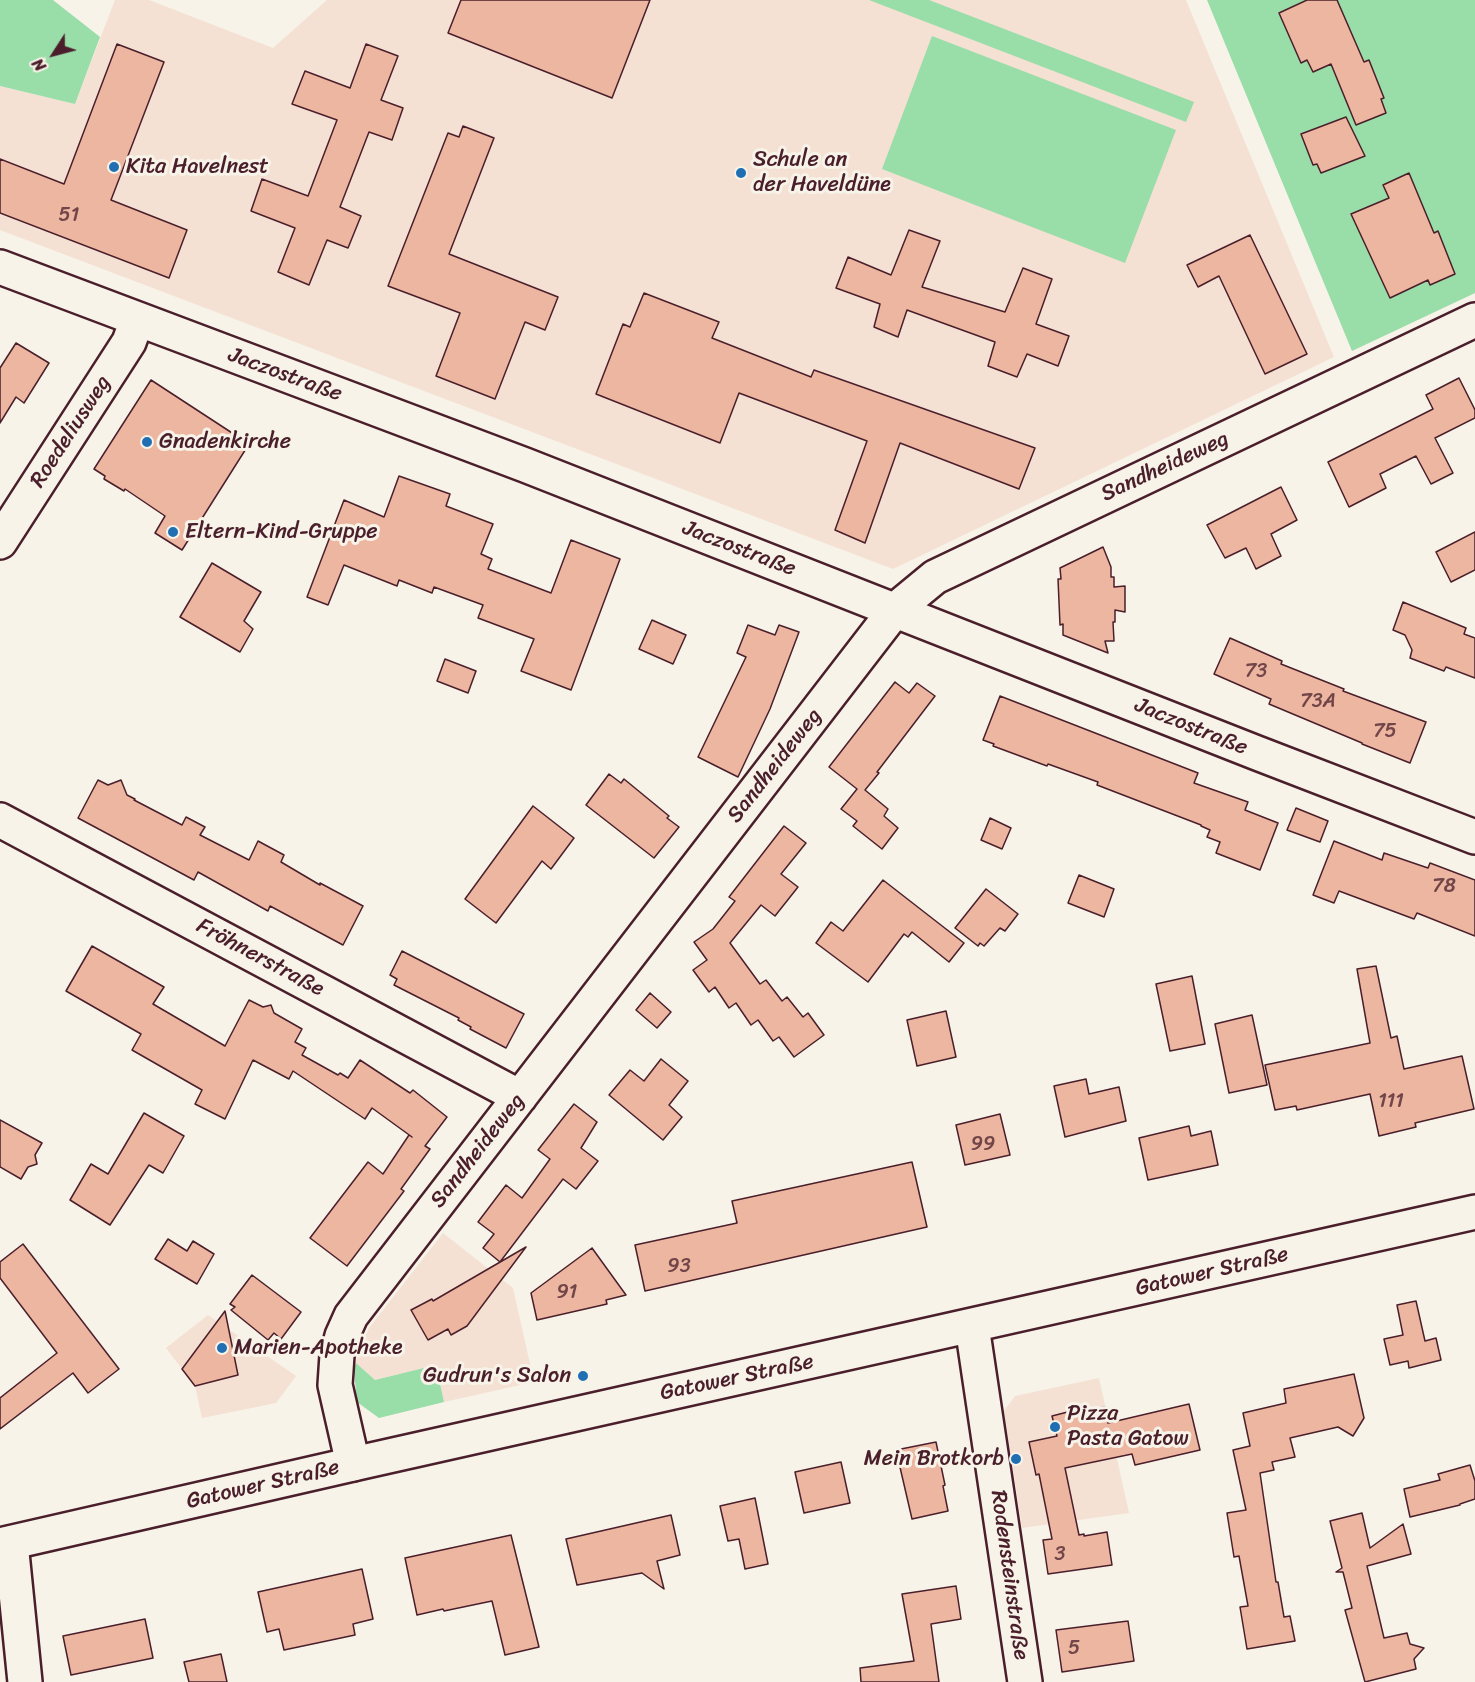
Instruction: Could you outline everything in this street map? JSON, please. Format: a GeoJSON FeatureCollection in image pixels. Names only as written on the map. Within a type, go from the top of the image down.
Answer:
{"type":"FeatureCollection","features":[{"type":"Feature","properties":{"kind":"street","name":"Jaczostraße"},"geometry":{"type":"LineString","coordinates":[[0,267],[525,465],[1475,837]]}},
{"type":"Feature","properties":{"kind":"street","name":"Roedeliusweg"},"geometry":{"type":"LineString","coordinates":[[0,542],[129,342],[137,320]]}},
{"type":"Feature","properties":{"kind":"street","name":"Sandheideweg"},"geometry":{"type":"LineString","coordinates":[[353,1464],[335,1385],[337,1354],[351,1316],[896,610],[934,577],[1475,320]]}},
{"type":"Feature","properties":{"kind":"street","name":"Fröhnerstraße"},"geometry":{"type":"LineString","coordinates":[[0,820],[520,1097]]}},
{"type":"Feature","properties":{"kind":"street","name":"Gatower Straße"},"geometry":{"type":"LineString","coordinates":[[5,1544],[1475,1212]]}},
{"type":"Feature","properties":{"kind":"street","name":"Rodensteinstraße"},"geometry":{"type":"LineString","coordinates":[[972,1326],[1024,1682]]}},
{"type":"Feature","properties":{"kind":"street"},"geometry":{"type":"LineString","coordinates":[[5,1544],[25,1682]]}},
{"type":"Feature","properties":{"kind":"shaded area","name":"Schule an der Haveldüne"},"geometry":{"type":"Polygon","coordinates":[[[115,0],[149,0],[273,48],[327,0],[1186,0],[1334,357],[893,569],[0,230],[0,86],[75,104],[115,0]]]}},
{"type":"Feature","properties":{"kind":"shaded area"},"geometry":{"type":"Polygon","coordinates":[[[443,1233],[513,1288],[534,1382],[444,1402],[436,1365],[375,1380],[356,1363],[369,1328],[443,1233]]]}},
{"type":"Feature","properties":{"kind":"shaded area"},"geometry":{"type":"Polygon","coordinates":[[[208,1315],[296,1376],[276,1403],[202,1418],[195,1386],[166,1348],[208,1315]]]}},
{"type":"Feature","properties":{"kind":"shaded area"},"geometry":{"type":"Polygon","coordinates":[[[1099,1378],[1129,1513],[1022,1528],[1004,1411],[1015,1396],[1099,1378]]]}},
{"type":"Feature","properties":{"kind":"green space"},"geometry":{"type":"Polygon","coordinates":[[[0,0],[53,0],[100,37],[75,104],[0,86],[0,0]]]}},
{"type":"Feature","properties":{"kind":"green space"},"geometry":{"type":"Polygon","coordinates":[[[869,0],[929,0],[1194,102],[1186,122],[869,0]]]}},
{"type":"Feature","properties":{"kind":"green space"},"geometry":{"type":"Polygon","coordinates":[[[1207,0],[1475,0],[1475,293],[1352,351],[1207,0]]]}},
{"type":"Feature","properties":{"kind":"green space"},"geometry":{"type":"Polygon","coordinates":[[[932,36],[1176,130],[1125,263],[882,169],[932,36]]]}},
{"type":"Feature","properties":{"kind":"green space"},"geometry":{"type":"Polygon","coordinates":[[[356,1363],[375,1380],[436,1365],[444,1402],[379,1418],[357,1402],[354,1370],[356,1363]]]}},
{"type":"Feature","properties":{"kind":"building"},"geometry":{"type":"Polygon","coordinates":[[[461,0],[650,0],[612,98],[448,33],[461,0]]]}},
{"type":"Feature","properties":{"kind":"building"},"geometry":{"type":"Polygon","coordinates":[[[1307,0],[1337,0],[1364,62],[1369,60],[1384,98],[1381,99],[1386,113],[1356,125],[1331,64],[1313,72],[1307,60],[1301,63],[1279,13],[1307,0]]]}},
{"type":"Feature","properties":{"kind":"building"},"geometry":{"type":"Polygon","coordinates":[[[117,44],[164,62],[111,200],[187,230],[169,278],[0,213],[0,159],[64,184],[117,44]]]}},
{"type":"Feature","properties":{"kind":"building"},"geometry":{"type":"Polygon","coordinates":[[[366,44],[398,56],[381,100],[403,108],[392,140],[369,132],[340,207],[361,216],[348,248],[327,240],[309,285],[278,272],[295,228],[251,211],[262,179],[308,196],[337,120],[292,104],[305,71],[350,88],[366,44]]]}},
{"type":"Feature","properties":{"kind":"building"},"geometry":{"type":"Polygon","coordinates":[[[1346,117],[1365,156],[1321,173],[1317,164],[1313,165],[1301,134],[1346,117]]]}},
{"type":"Feature","properties":{"kind":"building"},"geometry":{"type":"Polygon","coordinates":[[[463,126],[494,138],[449,254],[558,297],[545,330],[525,322],[495,399],[436,376],[460,313],[388,286],[448,133],[459,137],[463,126]]]}},
{"type":"Feature","properties":{"kind":"building"},"geometry":{"type":"Polygon","coordinates":[[[1409,173],[1434,233],[1438,231],[1455,274],[1430,285],[1428,280],[1390,298],[1351,214],[1389,198],[1383,185],[1409,173]]]}},
{"type":"Feature","properties":{"kind":"building"},"geometry":{"type":"Polygon","coordinates":[[[909,230],[940,241],[922,287],[1005,312],[1023,268],[1052,279],[1036,324],[1069,336],[1058,366],[1027,354],[1017,377],[988,366],[995,342],[907,310],[898,337],[874,327],[880,304],[836,288],[848,257],[891,275],[909,230]]]}},
{"type":"Feature","properties":{"kind":"building"},"geometry":{"type":"Polygon","coordinates":[[[1250,235],[1307,354],[1265,374],[1219,276],[1198,287],[1187,265],[1250,235]]]}},
{"type":"Feature","properties":{"kind":"building"},"geometry":{"type":"Polygon","coordinates":[[[644,293],[719,322],[712,338],[811,377],[814,370],[1035,448],[1019,489],[900,443],[865,543],[835,530],[867,441],[739,393],[720,443],[596,394],[623,324],[630,327],[644,293]]]}},
{"type":"Feature","properties":{"kind":"building"},"geometry":{"type":"Polygon","coordinates":[[[16,343],[49,363],[24,403],[16,397],[0,423],[0,368],[16,343]]]}},
{"type":"Feature","properties":{"kind":"building"},"geometry":{"type":"Polygon","coordinates":[[[1459,378],[1475,410],[1475,418],[1435,438],[1453,473],[1431,484],[1416,456],[1380,474],[1386,488],[1349,507],[1328,462],[1433,409],[1426,395],[1459,378]]]}},
{"type":"Feature","properties":{"kind":"building"},"geometry":{"type":"Polygon","coordinates":[[[151,380],[249,444],[182,550],[155,533],[165,516],[125,489],[124,491],[104,479],[105,476],[94,469],[151,380]]]}},
{"type":"Feature","properties":{"kind":"building"},"geometry":{"type":"Polygon","coordinates":[[[399,476],[450,494],[446,506],[493,524],[481,554],[492,559],[488,569],[551,593],[571,540],[620,559],[571,690],[521,671],[534,639],[478,618],[483,605],[434,587],[432,593],[399,580],[397,586],[344,565],[328,605],[307,597],[344,500],[384,517],[399,476]]]}},
{"type":"Feature","properties":{"kind":"building"},"geometry":{"type":"Polygon","coordinates":[[[1281,487],[1297,520],[1271,534],[1281,556],[1256,569],[1246,548],[1225,558],[1207,525],[1281,487]]]}},
{"type":"Feature","properties":{"kind":"building"},"geometry":{"type":"Polygon","coordinates":[[[1475,532],[1475,570],[1451,582],[1436,552],[1475,532]]]}},
{"type":"Feature","properties":{"kind":"building"},"geometry":{"type":"Polygon","coordinates":[[[1103,547],[1111,567],[1111,577],[1114,577],[1114,587],[1125,586],[1125,612],[1115,610],[1114,641],[1105,641],[1108,653],[1063,635],[1063,624],[1060,625],[1058,579],[1061,579],[1060,568],[1103,547]]]}},
{"type":"Feature","properties":{"kind":"building"},"geometry":{"type":"Polygon","coordinates":[[[212,563],[261,592],[244,621],[253,629],[240,652],[180,617],[212,563]]]}},
{"type":"Feature","properties":{"kind":"building"},"geometry":{"type":"Polygon","coordinates":[[[1403,602],[1466,628],[1464,634],[1475,638],[1475,678],[1446,667],[1444,671],[1410,658],[1412,650],[1405,635],[1393,630],[1403,602]]]}},
{"type":"Feature","properties":{"kind":"building"},"geometry":{"type":"Polygon","coordinates":[[[652,620],[686,635],[673,664],[639,649],[652,620]]]}},
{"type":"Feature","properties":{"kind":"building"},"geometry":{"type":"Polygon","coordinates":[[[748,625],[775,635],[779,625],[799,632],[770,709],[738,777],[698,757],[746,657],[737,653],[748,625]]]}},
{"type":"Feature","properties":{"kind":"building"},"geometry":{"type":"Polygon","coordinates":[[[1230,638],[1282,661],[1281,664],[1344,689],[1343,691],[1426,722],[1410,763],[1269,704],[1271,699],[1214,674],[1230,638]]]}},
{"type":"Feature","properties":{"kind":"building"},"geometry":{"type":"Polygon","coordinates":[[[445,659],[476,671],[468,693],[437,681],[445,659]]]}},
{"type":"Feature","properties":{"kind":"building"},"geometry":{"type":"Polygon","coordinates":[[[895,682],[909,693],[917,683],[935,696],[865,790],[888,809],[884,816],[898,828],[882,849],[853,826],[857,821],[841,809],[857,789],[829,767],[895,682]]]}},
{"type":"Feature","properties":{"kind":"building"},"geometry":{"type":"Polygon","coordinates":[[[1000,696],[1198,773],[1194,783],[1248,802],[1245,810],[1278,823],[1260,870],[1216,853],[1220,842],[1207,837],[1210,830],[1201,825],[1097,785],[1098,782],[1048,764],[1047,766],[983,740],[1000,696]]]}},
{"type":"Feature","properties":{"kind":"building"},"geometry":{"type":"Polygon","coordinates":[[[609,774],[621,783],[624,779],[679,827],[654,858],[586,805],[609,774]]]}},
{"type":"Feature","properties":{"kind":"building"},"geometry":{"type":"Polygon","coordinates":[[[98,780],[108,785],[121,780],[127,795],[134,800],[182,825],[186,817],[205,827],[200,835],[249,860],[258,841],[284,855],[281,862],[320,885],[320,883],[363,906],[343,945],[270,906],[268,911],[198,872],[194,880],[78,818],[98,780]]]}},
{"type":"Feature","properties":{"kind":"building"},"geometry":{"type":"Polygon","coordinates":[[[533,806],[574,838],[551,869],[542,861],[496,923],[465,899],[533,806]]]}},
{"type":"Feature","properties":{"kind":"building"},"geometry":{"type":"Polygon","coordinates":[[[1296,808],[1328,821],[1320,842],[1287,830],[1296,808]]]}},
{"type":"Feature","properties":{"kind":"building"},"geometry":{"type":"Polygon","coordinates":[[[990,818],[1011,828],[1002,849],[981,840],[990,818]]]}},
{"type":"Feature","properties":{"kind":"building"},"geometry":{"type":"Polygon","coordinates":[[[784,826],[806,843],[781,874],[798,887],[775,916],[761,905],[730,943],[760,984],[766,980],[782,1001],[787,997],[803,1017],[808,1013],[824,1035],[794,1057],[779,1037],[773,1041],[758,1020],[751,1025],[736,1003],[729,1008],[715,987],[709,992],[693,970],[707,960],[694,942],[713,929],[735,901],[729,897],[784,826]]]}},
{"type":"Feature","properties":{"kind":"building"},"geometry":{"type":"Polygon","coordinates":[[[1334,841],[1382,860],[1384,853],[1428,868],[1430,863],[1475,880],[1475,936],[1417,913],[1414,919],[1339,891],[1334,903],[1313,895],[1334,841]]]}},
{"type":"Feature","properties":{"kind":"building"},"geometry":{"type":"Polygon","coordinates":[[[1079,875],[1114,889],[1104,917],[1068,903],[1079,875]]]}},
{"type":"Feature","properties":{"kind":"building"},"geometry":{"type":"Polygon","coordinates":[[[883,880],[964,943],[949,962],[912,932],[908,937],[904,934],[868,982],[816,943],[831,922],[843,931],[883,880]]]}},
{"type":"Feature","properties":{"kind":"building"},"geometry":{"type":"Polygon","coordinates":[[[986,889],[1018,914],[1005,931],[1000,928],[984,946],[980,943],[978,946],[955,928],[986,889]]]}},
{"type":"Feature","properties":{"kind":"building"},"geometry":{"type":"Polygon","coordinates":[[[92,946],[164,987],[153,1004],[225,1046],[249,1000],[263,1007],[271,1005],[274,1013],[302,1029],[295,1042],[306,1048],[302,1055],[348,1078],[360,1060],[410,1093],[413,1090],[447,1117],[425,1146],[430,1149],[401,1189],[404,1191],[347,1266],[310,1238],[368,1162],[383,1174],[409,1135],[412,1137],[372,1108],[365,1119],[293,1071],[289,1079],[253,1060],[225,1119],[195,1104],[202,1090],[132,1050],[141,1034],[66,991],[92,946]]]}},
{"type":"Feature","properties":{"kind":"building"},"geometry":{"type":"Polygon","coordinates":[[[402,951],[524,1014],[506,1048],[470,1029],[471,1027],[458,1020],[459,1018],[394,985],[397,979],[390,975],[402,951]]]}},
{"type":"Feature","properties":{"kind":"building"},"geometry":{"type":"Polygon","coordinates":[[[1376,966],[1391,1038],[1397,1036],[1404,1069],[1462,1056],[1474,1109],[1415,1123],[1416,1127],[1379,1136],[1370,1094],[1297,1110],[1296,1106],[1275,1110],[1265,1065],[1370,1043],[1357,969],[1376,966]]]}},
{"type":"Feature","properties":{"kind":"building"},"geometry":{"type":"Polygon","coordinates":[[[1192,976],[1205,1044],[1170,1051],[1156,984],[1192,976]]]}},
{"type":"Feature","properties":{"kind":"building"},"geometry":{"type":"Polygon","coordinates":[[[650,993],[671,1012],[657,1028],[636,1010],[650,993]]]}},
{"type":"Feature","properties":{"kind":"building"},"geometry":{"type":"Polygon","coordinates":[[[946,1011],[956,1057],[917,1066],[907,1020],[946,1011]]]}},
{"type":"Feature","properties":{"kind":"building"},"geometry":{"type":"Polygon","coordinates":[[[1252,1015],[1267,1085],[1229,1093],[1215,1024],[1252,1015]]]}},
{"type":"Feature","properties":{"kind":"building"},"geometry":{"type":"Polygon","coordinates":[[[661,1059],[688,1081],[669,1105],[682,1117],[663,1140],[609,1095],[630,1070],[644,1081],[661,1059]]]}},
{"type":"Feature","properties":{"kind":"building"},"geometry":{"type":"Polygon","coordinates":[[[1086,1079],[1089,1094],[1119,1087],[1126,1121],[1065,1137],[1054,1086],[1086,1079]]]}},
{"type":"Feature","properties":{"kind":"building"},"geometry":{"type":"Polygon","coordinates":[[[574,1104],[597,1122],[581,1148],[598,1161],[576,1189],[563,1179],[500,1262],[483,1248],[494,1234],[478,1222],[506,1185],[522,1198],[550,1159],[538,1150],[574,1104]]]}},
{"type":"Feature","properties":{"kind":"building"},"geometry":{"type":"Polygon","coordinates":[[[144,1113],[184,1136],[163,1173],[149,1165],[110,1225],[70,1200],[91,1164],[108,1174],[144,1113]]]}},
{"type":"Feature","properties":{"kind":"building"},"geometry":{"type":"Polygon","coordinates":[[[1000,1114],[1010,1155],[965,1165],[956,1125],[1000,1114]]]}},
{"type":"Feature","properties":{"kind":"building"},"geometry":{"type":"Polygon","coordinates":[[[0,1120],[42,1143],[35,1155],[37,1164],[28,1167],[21,1179],[0,1167],[0,1120]]]}},
{"type":"Feature","properties":{"kind":"building"},"geometry":{"type":"Polygon","coordinates":[[[1189,1126],[1191,1136],[1211,1131],[1218,1165],[1148,1180],[1139,1138],[1189,1126]]]}},
{"type":"Feature","properties":{"kind":"building"},"geometry":{"type":"Polygon","coordinates":[[[912,1162],[927,1227],[645,1291],[635,1245],[737,1223],[732,1201],[912,1162]]]}},
{"type":"Feature","properties":{"kind":"building"},"geometry":{"type":"Polygon","coordinates":[[[168,1239],[187,1251],[193,1241],[214,1254],[197,1284],[155,1259],[168,1239]]]}},
{"type":"Feature","properties":{"kind":"building"},"geometry":{"type":"Polygon","coordinates":[[[23,1244],[119,1369],[88,1393],[73,1373],[0,1429],[0,1398],[57,1353],[0,1278],[0,1262],[23,1244]]]}},
{"type":"Feature","properties":{"kind":"building"},"geometry":{"type":"Polygon","coordinates":[[[526,1247],[467,1326],[451,1335],[448,1329],[428,1340],[411,1310],[432,1299],[433,1301],[526,1247]]]}},
{"type":"Feature","properties":{"kind":"building"},"geometry":{"type":"Polygon","coordinates":[[[592,1248],[626,1295],[606,1300],[607,1304],[537,1320],[531,1293],[592,1248]]]}},
{"type":"Feature","properties":{"kind":"building"},"geometry":{"type":"Polygon","coordinates":[[[252,1275],[301,1312],[281,1339],[274,1333],[268,1340],[231,1310],[235,1307],[230,1304],[252,1275]]]}},
{"type":"Feature","properties":{"kind":"building"},"geometry":{"type":"Polygon","coordinates":[[[1416,1301],[1425,1341],[1436,1338],[1441,1360],[1409,1368],[1408,1361],[1390,1365],[1384,1339],[1403,1335],[1397,1305],[1416,1301]]]}},
{"type":"Feature","properties":{"kind":"building"},"geometry":{"type":"Polygon","coordinates":[[[225,1311],[238,1375],[195,1386],[182,1369],[225,1311]]]}},
{"type":"Feature","properties":{"kind":"building"},"geometry":{"type":"Polygon","coordinates":[[[1354,1374],[1364,1418],[1353,1436],[1338,1427],[1290,1438],[1295,1457],[1272,1462],[1274,1470],[1260,1473],[1276,1582],[1278,1582],[1284,1617],[1290,1616],[1295,1641],[1247,1649],[1240,1607],[1248,1606],[1239,1556],[1234,1557],[1227,1513],[1246,1510],[1233,1450],[1250,1446],[1243,1413],[1286,1403],[1284,1389],[1354,1374]]]}},
{"type":"Feature","properties":{"kind":"building"},"geometry":{"type":"Polygon","coordinates":[[[1189,1404],[1200,1450],[1135,1465],[1132,1454],[1065,1468],[1079,1535],[1107,1532],[1112,1565],[1048,1574],[1043,1540],[1052,1539],[1039,1474],[1036,1475],[1029,1442],[1057,1436],[1052,1416],[1087,1407],[1088,1410],[1105,1407],[1108,1423],[1189,1404]]]}},
{"type":"Feature","properties":{"kind":"building"},"geometry":{"type":"Polygon","coordinates":[[[936,1442],[948,1511],[912,1519],[896,1450],[936,1442]]]}},
{"type":"Feature","properties":{"kind":"building"},"geometry":{"type":"Polygon","coordinates":[[[841,1462],[850,1503],[804,1513],[795,1472],[841,1462]]]}},
{"type":"Feature","properties":{"kind":"building"},"geometry":{"type":"Polygon","coordinates":[[[1470,1465],[1475,1481],[1475,1499],[1410,1517],[1404,1489],[1440,1480],[1438,1474],[1470,1465]]]}},
{"type":"Feature","properties":{"kind":"building"},"geometry":{"type":"Polygon","coordinates":[[[755,1498],[768,1564],[745,1569],[739,1539],[728,1541],[720,1506],[755,1498]]]}},
{"type":"Feature","properties":{"kind":"building"},"geometry":{"type":"Polygon","coordinates":[[[1362,1513],[1370,1548],[1403,1524],[1411,1554],[1367,1566],[1384,1638],[1407,1633],[1410,1644],[1424,1648],[1414,1659],[1416,1669],[1365,1682],[1345,1610],[1352,1608],[1343,1572],[1336,1572],[1342,1568],[1330,1521],[1362,1513]]]}},
{"type":"Feature","properties":{"kind":"building"},"geometry":{"type":"Polygon","coordinates":[[[671,1515],[680,1555],[657,1561],[664,1589],[642,1573],[577,1585],[566,1539],[671,1515]]]}},
{"type":"Feature","properties":{"kind":"building"},"geometry":{"type":"Polygon","coordinates":[[[511,1535],[539,1647],[505,1655],[492,1601],[417,1615],[405,1558],[511,1535]]]}},
{"type":"Feature","properties":{"kind":"building"},"geometry":{"type":"Polygon","coordinates":[[[362,1569],[373,1619],[353,1624],[355,1635],[284,1650],[279,1629],[267,1632],[258,1592],[362,1569]]]}},
{"type":"Feature","properties":{"kind":"building"},"geometry":{"type":"Polygon","coordinates":[[[956,1586],[961,1619],[931,1624],[939,1682],[861,1682],[860,1668],[914,1661],[902,1594],[956,1586]]]}},
{"type":"Feature","properties":{"kind":"building"},"geometry":{"type":"Polygon","coordinates":[[[145,1619],[153,1658],[71,1675],[63,1636],[145,1619]]]}},
{"type":"Feature","properties":{"kind":"building"},"geometry":{"type":"Polygon","coordinates":[[[1128,1621],[1134,1661],[1062,1672],[1056,1630],[1128,1621]]]}},
{"type":"Feature","properties":{"kind":"building"},"geometry":{"type":"Polygon","coordinates":[[[221,1654],[227,1682],[189,1682],[184,1662],[221,1654]]]}},
{"type":"Feature","properties":{"kind":"place","name":"Kita Havelnest"},"geometry":{"type":"Point","coordinates":[114,167]}},
{"type":"Feature","properties":{"kind":"place","name":"Schule an der Haveldüne"},"geometry":{"type":"Point","coordinates":[741,173]}},
{"type":"Feature","properties":{"kind":"place","name":"Gnadenkirche"},"geometry":{"type":"Point","coordinates":[147,442]}},
{"type":"Feature","properties":{"kind":"place","name":"Eltern-Kind-Gruppe"},"geometry":{"type":"Point","coordinates":[173,532]}},
{"type":"Feature","properties":{"kind":"place","name":"Marien-Apotheke"},"geometry":{"type":"Point","coordinates":[222,1348]}},
{"type":"Feature","properties":{"kind":"place","name":"Gudrun's Salon"},"geometry":{"type":"Point","coordinates":[583,1376]}},
{"type":"Feature","properties":{"kind":"place","name":"Pizza Pasta Gatow"},"geometry":{"type":"Point","coordinates":[1055,1427]}},
{"type":"Feature","properties":{"kind":"place","name":"Mein Brotkorb"},"geometry":{"type":"Point","coordinates":[1016,1459]}}]}
